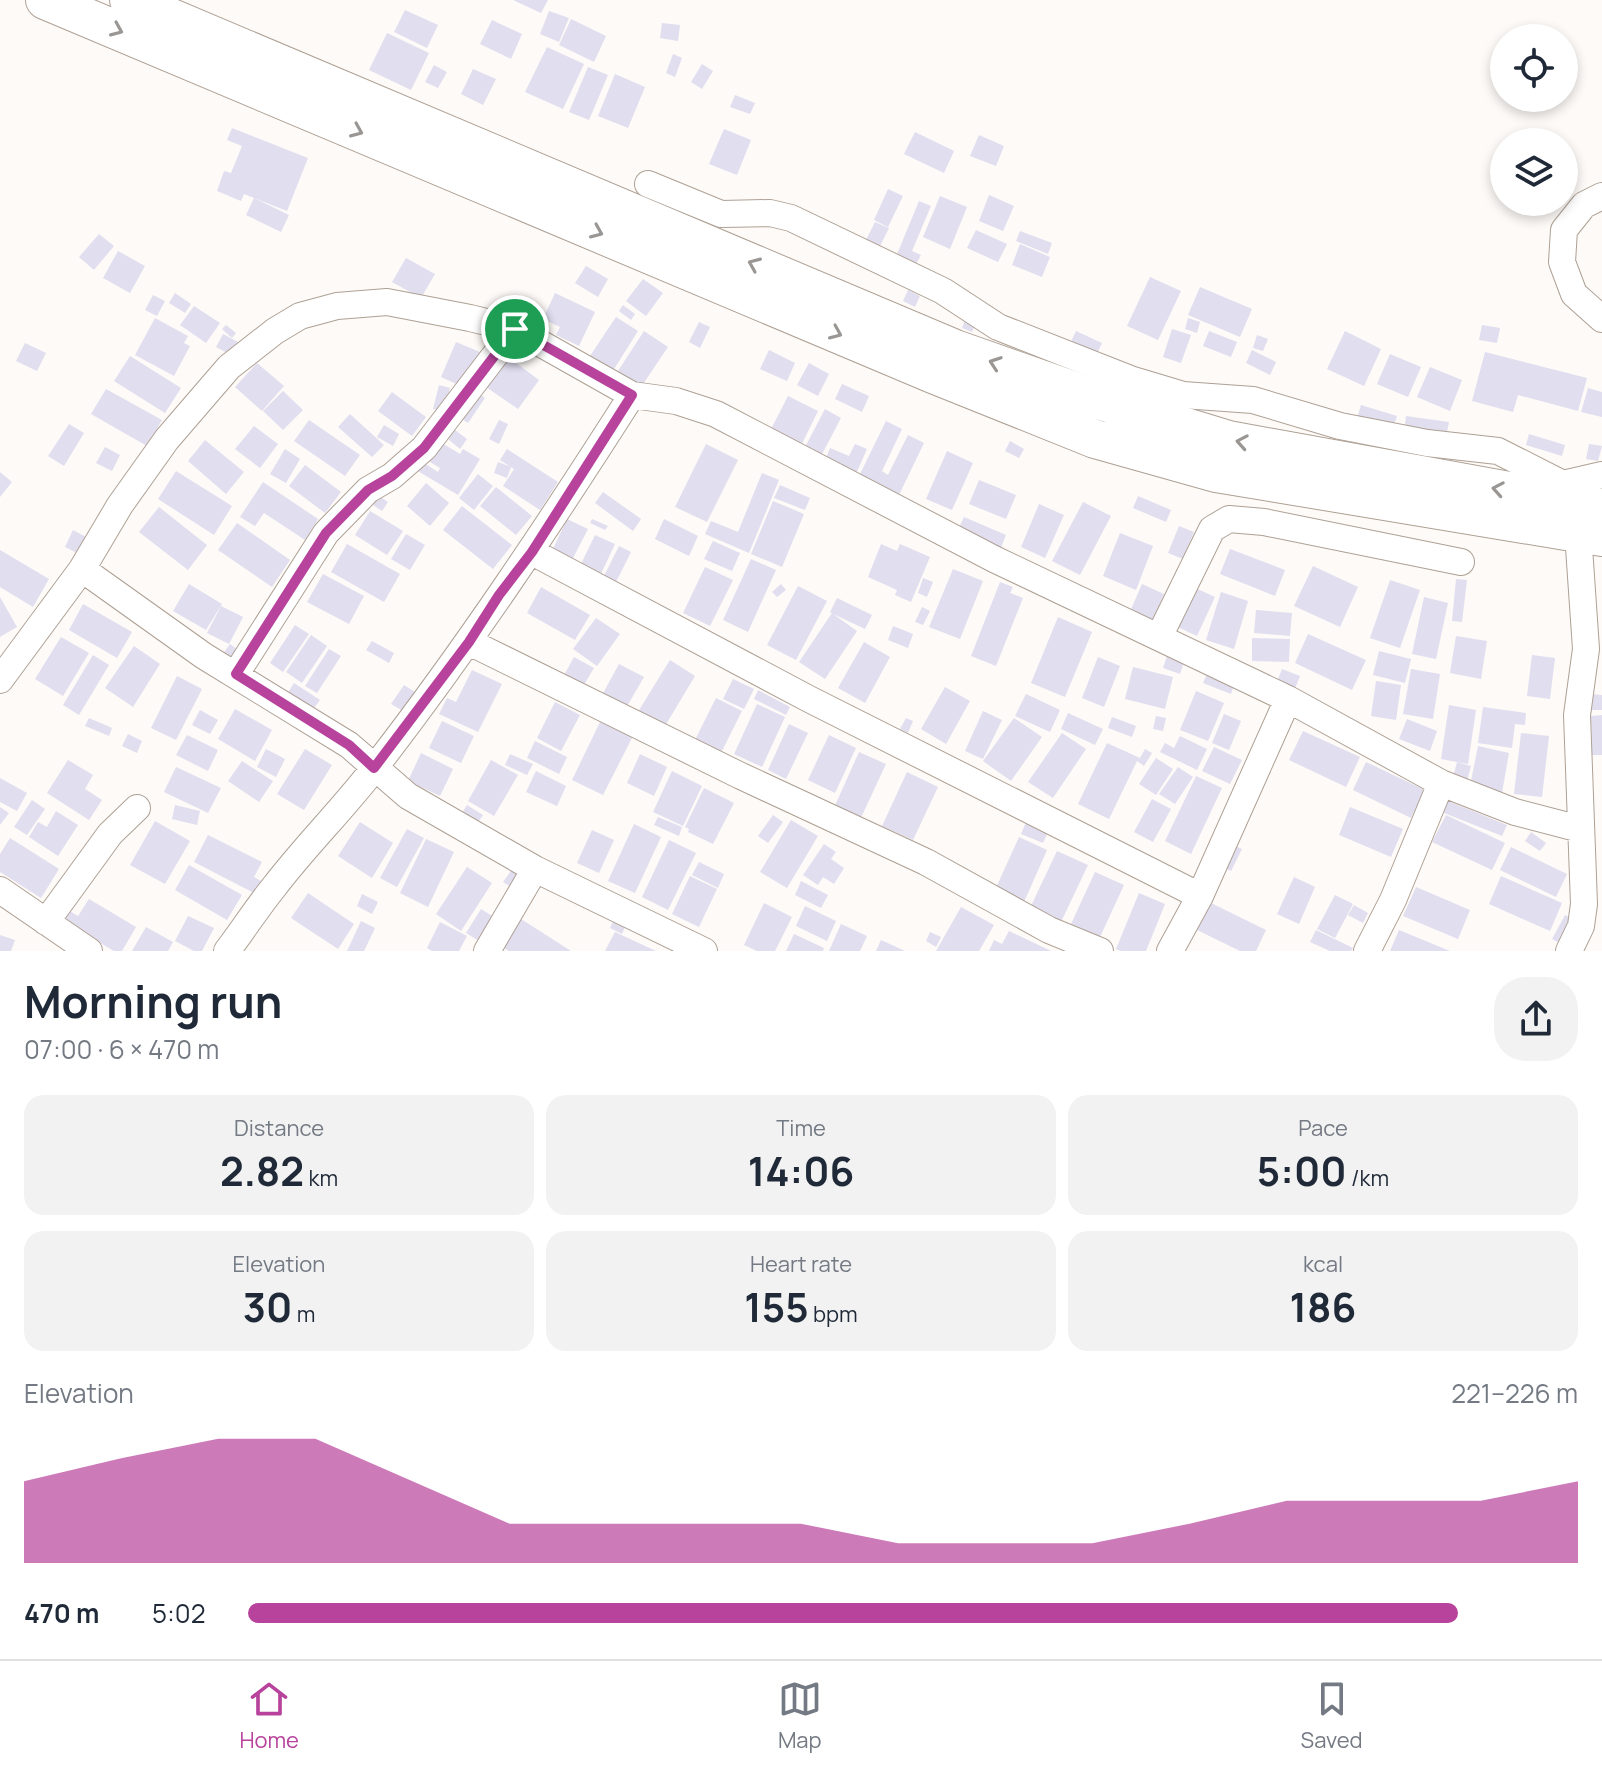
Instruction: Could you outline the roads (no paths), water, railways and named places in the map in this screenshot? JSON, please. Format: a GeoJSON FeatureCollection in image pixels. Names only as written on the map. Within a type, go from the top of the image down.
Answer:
{"type":"FeatureCollection","features":[{"type":"Feature","properties":{"kind":"highway"},"geometry":{"type":"LineString","coordinates":[[45,0],[933,374],[1095,439],[1216,473],[1596,514]]}},
{"type":"Feature","properties":{"kind":"highway"},"geometry":{"type":"LineString","coordinates":[[129,0],[955,349],[1120,407],[1228,440],[1596,514]]}},
{"type":"Feature","properties":{"kind":"street"},"geometry":{"type":"LineString","coordinates":[[648,184],[721,214],[770,213],[791,218],[943,291],[998,327],[1045,348],[1183,395],[1253,400],[1340,426],[1427,443],[1498,451],[1563,484],[1596,514],[1586,649],[1577,715],[1584,904],[1581,926],[1569,951]]}},
{"type":"Feature","properties":{"kind":"street"},"geometry":{"type":"LineString","coordinates":[[1602,196],[1584,205],[1564,230],[1562,262],[1574,294],[1602,319]]}},
{"type":"Feature","properties":{"kind":"street"},"geometry":{"type":"LineString","coordinates":[[1,675],[82,569],[120,505],[167,439],[229,367],[275,331],[300,316],[337,306],[387,302],[515,329],[632,395],[676,401],[716,414],[994,559],[1288,699],[1441,783],[1515,812],[1580,829]]}},
{"type":"Feature","properties":{"kind":"street"},"geometry":{"type":"LineString","coordinates":[[236,674],[326,533],[368,490],[392,476],[424,448],[515,329]]}},
{"type":"Feature","properties":{"kind":"street"},"geometry":{"type":"LineString","coordinates":[[227,951],[274,887],[374,768],[469,642],[532,552],[632,395]]}},
{"type":"Feature","properties":{"kind":"street"},"geometry":{"type":"LineString","coordinates":[[1159,637],[1212,529],[1229,519],[1264,522],[1461,562]]}},
{"type":"Feature","properties":{"kind":"street"},"geometry":{"type":"LineString","coordinates":[[532,552],[781,685],[1200,896]]}},
{"type":"Feature","properties":{"kind":"street"},"geometry":{"type":"LineString","coordinates":[[82,569],[204,656],[349,745],[408,796],[535,869],[704,951]]}},
{"type":"Feature","properties":{"kind":"street"},"geometry":{"type":"LineString","coordinates":[[469,642],[741,776],[926,862],[1049,930],[1100,951]]}},
{"type":"Feature","properties":{"kind":"street"},"geometry":{"type":"LineString","coordinates":[[1170,951],[1200,896],[1288,699]]}},
{"type":"Feature","properties":{"kind":"street"},"geometry":{"type":"LineString","coordinates":[[1367,951],[1393,900],[1441,783]]}},
{"type":"Feature","properties":{"kind":"street"},"geometry":{"type":"LineString","coordinates":[[46,922],[110,834],[137,808]]}},
{"type":"Feature","properties":{"kind":"street"},"geometry":{"type":"LineString","coordinates":[[487,951],[535,869]]}},
{"type":"Feature","properties":{"kind":"street"},"geometry":{"type":"LineString","coordinates":[[0,890],[89,951]]}}]}
